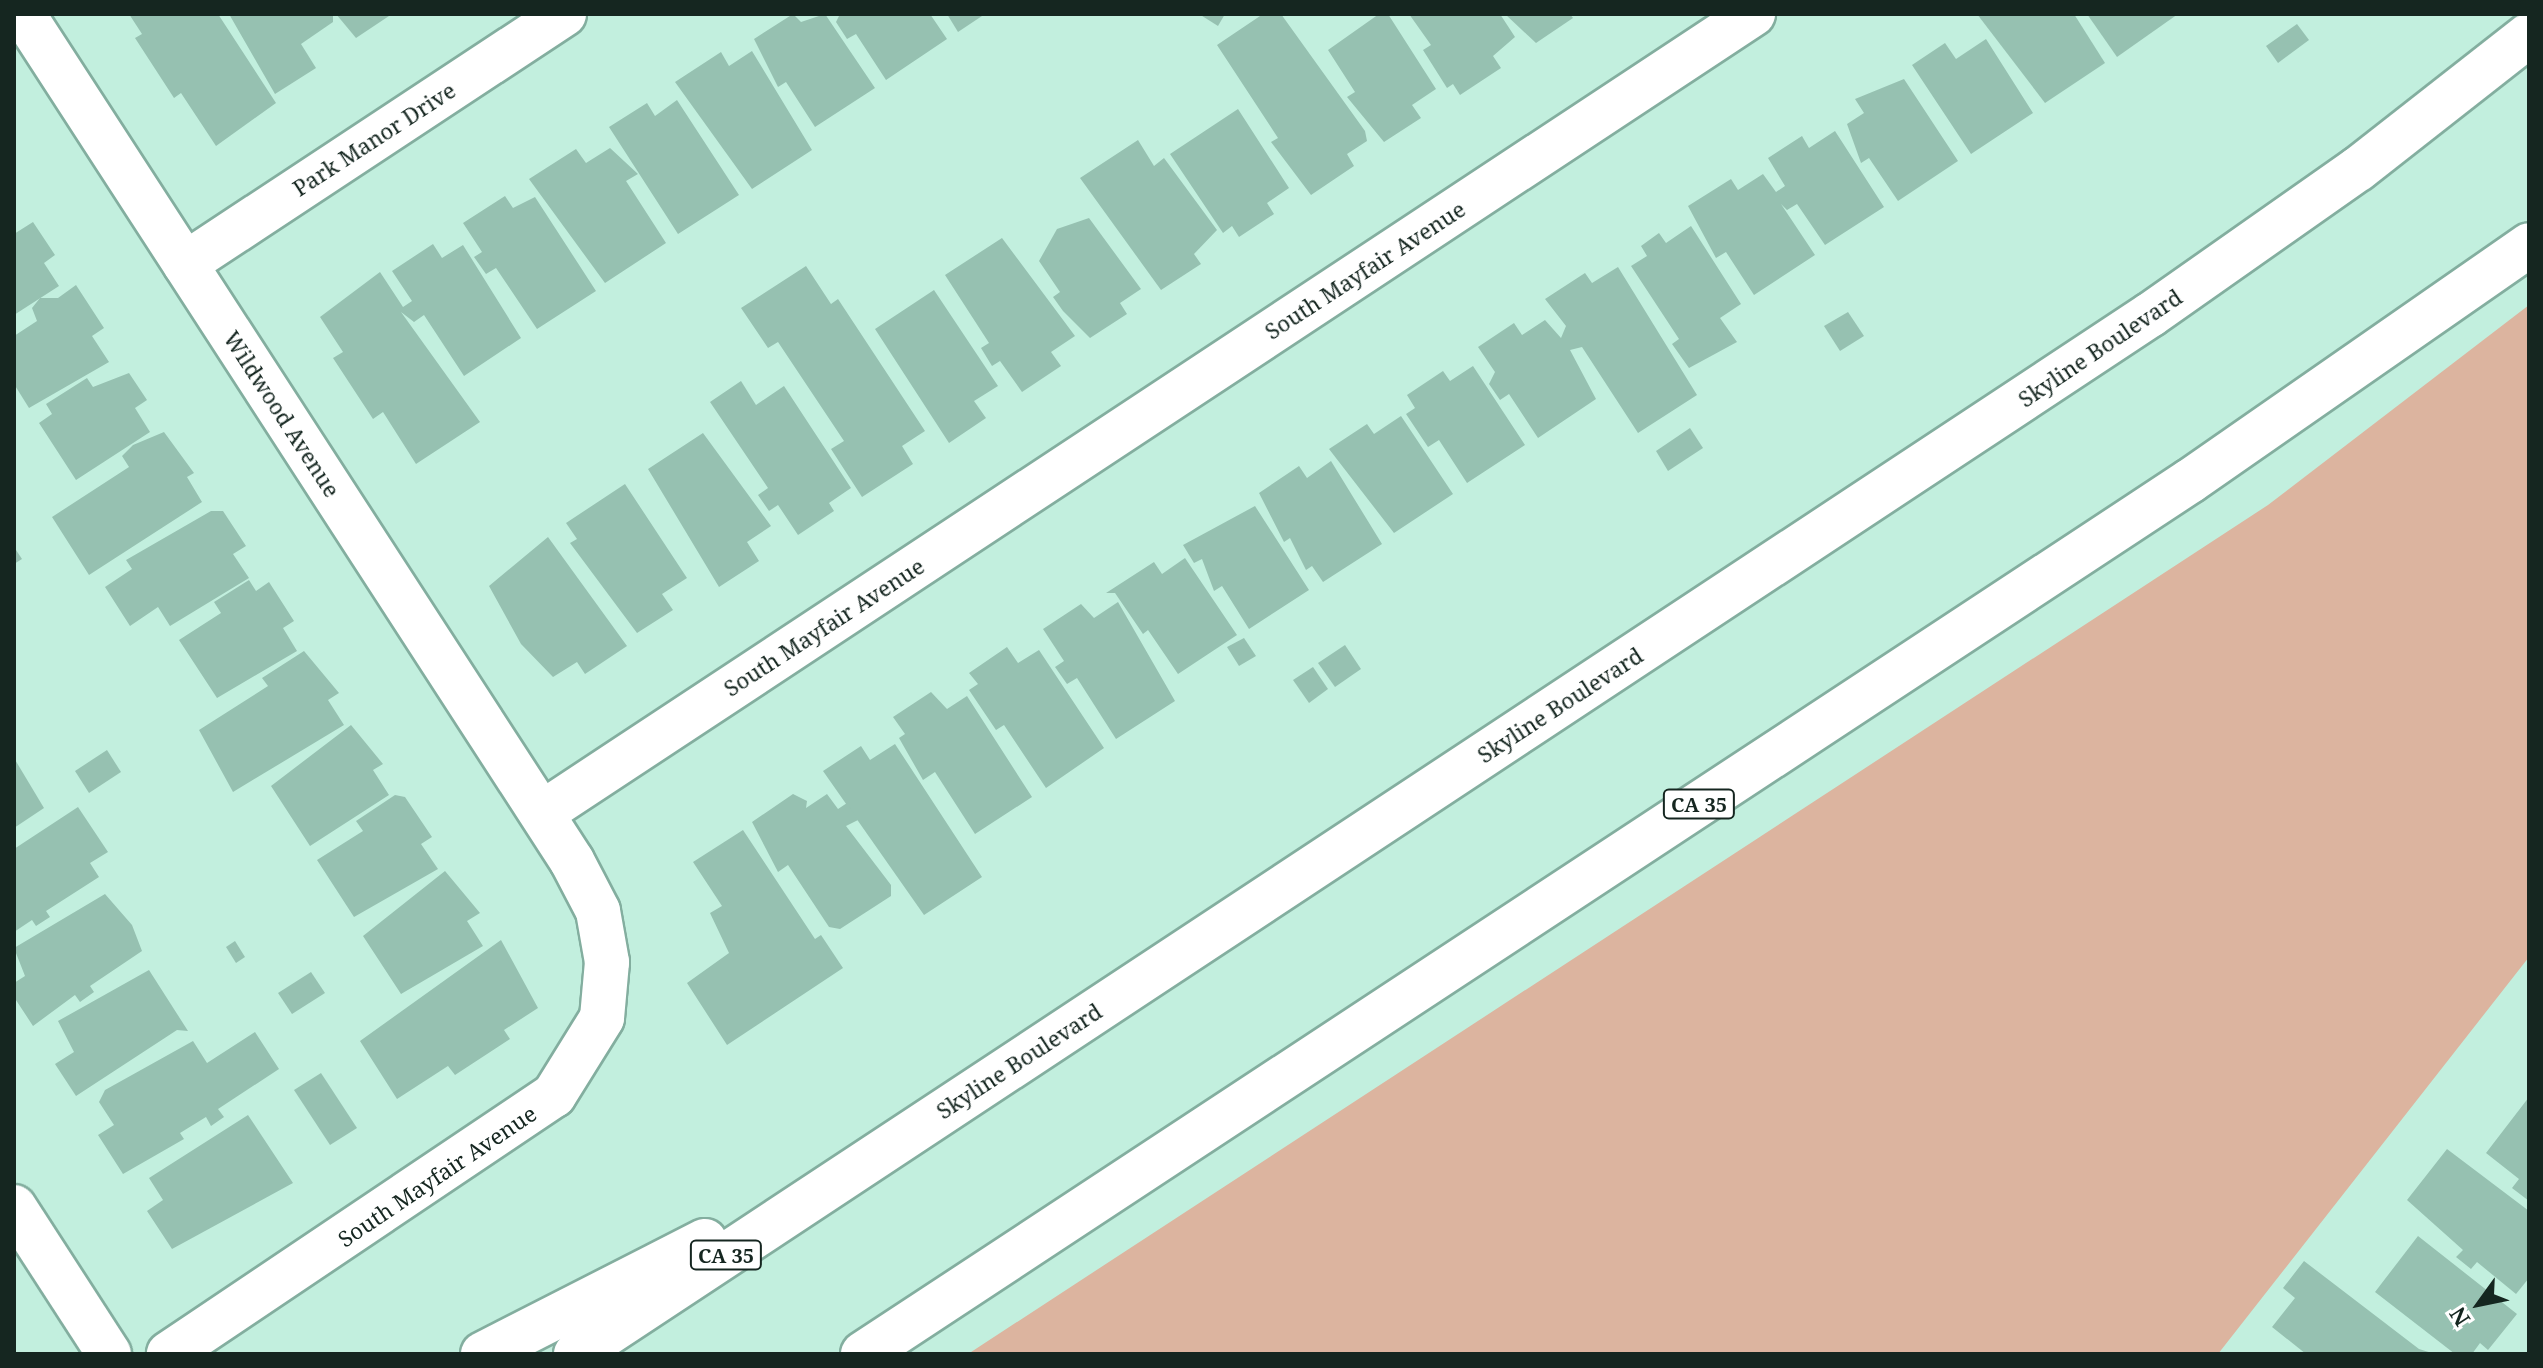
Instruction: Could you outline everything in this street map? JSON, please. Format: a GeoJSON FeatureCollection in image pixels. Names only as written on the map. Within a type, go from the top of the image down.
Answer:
{"type":"FeatureCollection","features":[{"type":"Feature","properties":{"kind":"main road","name":"Wildwood Avenue"},"geometry":{"type":"LineString","coordinates":[[23,14],[542,813]]}},
{"type":"Feature","properties":{"kind":"main road","name":"Park Manor Drive"},"geometry":{"type":"LineString","coordinates":[[185,264],[564,14]]}},
{"type":"Feature","properties":{"kind":"main road","name":"South Mayfair Avenue"},"geometry":{"type":"LineString","coordinates":[[169,1354],[519,1124],[581,1061],[602,1018],[607,962],[598,911],[542,813],[1753,14]]}},
{"type":"Feature","properties":{"kind":"main road","name":"Skyline Boulevard"},"geometry":{"type":"LineString","coordinates":[[576,1354],[2150,315],[2358,169],[2529,35]]}},
{"type":"Feature","properties":{"kind":"main road","name":"CA 35"},"geometry":{"type":"LineString","coordinates":[[863,1354],[2190,481],[2529,245]]}},
{"type":"Feature","properties":{"kind":"main road"},"geometry":{"type":"LineString","coordinates":[[483,1354],[875,1156]]}},
{"type":"Feature","properties":{"kind":"main road"},"geometry":{"type":"LineString","coordinates":[[14,1207],[109,1354]]}},
{"type":"Feature","properties":{"kind":"shaded area"},"geometry":{"type":"Polygon","coordinates":[[[2529,305],[2529,957],[2218,1354],[968,1354],[2268,505],[2529,305]]]}},
{"type":"Feature","properties":{"kind":"building"},"geometry":{"type":"Polygon","coordinates":[[[129,14],[218,14],[276,103],[216,146],[181,93],[174,98],[135,38],[142,34],[129,14]]]}},
{"type":"Feature","properties":{"kind":"building"},"geometry":{"type":"Polygon","coordinates":[[[229,14],[333,14],[333,22],[301,44],[316,68],[275,94],[229,14]]]}},
{"type":"Feature","properties":{"kind":"building"},"geometry":{"type":"Polygon","coordinates":[[[336,14],[392,14],[356,38],[336,14]]]}},
{"type":"Feature","properties":{"kind":"building"},"geometry":{"type":"Polygon","coordinates":[[[793,14],[801,22],[825,14],[875,88],[815,127],[786,82],[778,87],[754,39],[793,14]]]}},
{"type":"Feature","properties":{"kind":"building"},"geometry":{"type":"Polygon","coordinates":[[[840,14],[930,14],[947,39],[886,80],[856,34],[847,39],[836,22],[840,14]]]}},
{"type":"Feature","properties":{"kind":"building"},"geometry":{"type":"Polygon","coordinates":[[[947,14],[985,14],[958,32],[947,14]]]}},
{"type":"Feature","properties":{"kind":"building"},"geometry":{"type":"Polygon","coordinates":[[[1199,14],[1225,14],[1218,26],[1199,14]]]}},
{"type":"Feature","properties":{"kind":"building"},"geometry":{"type":"Polygon","coordinates":[[[1263,14],[1281,14],[1365,131],[1367,141],[1347,154],[1354,166],[1311,195],[1271,142],[1278,138],[1217,45],[1263,14]]]}},
{"type":"Feature","properties":{"kind":"building"},"geometry":{"type":"Polygon","coordinates":[[[1379,14],[1388,14],[1436,89],[1412,105],[1421,118],[1384,142],[1347,97],[1355,92],[1328,50],[1379,14]]]}},
{"type":"Feature","properties":{"kind":"building"},"geometry":{"type":"Polygon","coordinates":[[[1409,14],[1500,14],[1515,37],[1493,56],[1501,68],[1460,95],[1453,84],[1447,88],[1423,50],[1431,45],[1409,14]]]}},
{"type":"Feature","properties":{"kind":"building"},"geometry":{"type":"Polygon","coordinates":[[[1505,14],[1570,14],[1573,18],[1536,43],[1505,14]]]}},
{"type":"Feature","properties":{"kind":"building"},"geometry":{"type":"Polygon","coordinates":[[[1977,14],[2074,14],[2105,63],[2045,103],[1977,14]]]}},
{"type":"Feature","properties":{"kind":"building"},"geometry":{"type":"Polygon","coordinates":[[[2087,14],[2178,14],[2117,57],[2087,14]]]}},
{"type":"Feature","properties":{"kind":"building"},"geometry":{"type":"Polygon","coordinates":[[[2297,24],[2309,40],[2278,63],[2266,46],[2297,24]]]}},
{"type":"Feature","properties":{"kind":"building"},"geometry":{"type":"Polygon","coordinates":[[[1986,39],[2033,113],[1971,154],[1912,65],[1945,43],[1956,59],[1986,39]]]}},
{"type":"Feature","properties":{"kind":"building"},"geometry":{"type":"Polygon","coordinates":[[[752,51],[812,150],[752,189],[675,82],[721,52],[729,66],[752,51]]]}},
{"type":"Feature","properties":{"kind":"building"},"geometry":{"type":"Polygon","coordinates":[[[1904,79],[1958,161],[1898,201],[1869,158],[1861,163],[1847,124],[1864,113],[1855,99],[1904,79]]]}},
{"type":"Feature","properties":{"kind":"building"},"geometry":{"type":"Polygon","coordinates":[[[677,100],[739,195],[678,234],[609,127],[647,103],[655,116],[677,100]]]}},
{"type":"Feature","properties":{"kind":"building"},"geometry":{"type":"Polygon","coordinates":[[[1238,109],[1289,188],[1267,203],[1274,214],[1239,237],[1232,226],[1223,233],[1170,154],[1238,109]]]}},
{"type":"Feature","properties":{"kind":"building"},"geometry":{"type":"Polygon","coordinates":[[[1835,131],[1884,207],[1825,245],[1797,204],[1787,210],[1781,204],[1815,255],[1754,295],[1726,252],[1716,258],[1688,206],[1731,179],[1738,190],[1763,174],[1776,192],[1785,186],[1768,158],[1802,136],[1809,148],[1835,131]]]}},
{"type":"Feature","properties":{"kind":"building"},"geometry":{"type":"Polygon","coordinates":[[[1138,140],[1154,166],[1164,158],[1217,230],[1194,254],[1201,264],[1161,290],[1080,178],[1138,140]]]}},
{"type":"Feature","properties":{"kind":"building"},"geometry":{"type":"Polygon","coordinates":[[[610,148],[638,174],[626,181],[666,243],[605,283],[529,179],[576,149],[586,163],[610,148]]]}},
{"type":"Feature","properties":{"kind":"building"},"geometry":{"type":"Polygon","coordinates":[[[505,196],[513,208],[535,197],[596,291],[537,329],[496,268],[486,274],[474,257],[482,252],[463,223],[505,196]]]}},
{"type":"Feature","properties":{"kind":"building"},"geometry":{"type":"Polygon","coordinates":[[[1089,218],[1141,289],[1120,303],[1127,314],[1090,338],[1053,297],[1060,292],[1039,261],[1057,229],[1089,218]]]}},
{"type":"Feature","properties":{"kind":"building"},"geometry":{"type":"Polygon","coordinates":[[[33,222],[55,255],[44,263],[59,286],[14,315],[14,234],[33,222]]]}},
{"type":"Feature","properties":{"kind":"building"},"geometry":{"type":"Polygon","coordinates":[[[1691,226],[1741,304],[1720,318],[1737,342],[1689,368],[1672,344],[1679,339],[1631,266],[1647,256],[1641,246],[1659,233],[1666,243],[1691,226]]]}},
{"type":"Feature","properties":{"kind":"building"},"geometry":{"type":"Polygon","coordinates":[[[1002,238],[1075,336],[1051,352],[1061,366],[1022,392],[1000,361],[992,366],[981,348],[989,343],[945,275],[1002,238]]]}},
{"type":"Feature","properties":{"kind":"building"},"geometry":{"type":"Polygon","coordinates":[[[433,244],[442,258],[463,245],[521,338],[464,376],[424,315],[414,322],[401,312],[480,422],[416,464],[383,412],[373,419],[333,358],[343,352],[320,317],[380,272],[403,307],[412,301],[392,271],[433,244]]]}},
{"type":"Feature","properties":{"kind":"building"},"geometry":{"type":"Polygon","coordinates":[[[806,266],[831,304],[838,299],[925,431],[902,446],[913,464],[862,497],[831,449],[844,441],[778,342],[768,348],[741,308],[806,266]]]}},
{"type":"Feature","properties":{"kind":"building"},"geometry":{"type":"Polygon","coordinates":[[[1618,267],[1697,395],[1638,433],[1582,347],[1570,350],[1596,399],[1538,438],[1509,394],[1500,400],[1489,384],[1495,372],[1478,347],[1514,323],[1522,335],[1545,320],[1561,338],[1566,326],[1545,299],[1585,273],[1592,283],[1618,267]]]}},
{"type":"Feature","properties":{"kind":"building"},"geometry":{"type":"Polygon","coordinates":[[[76,285],[104,328],[92,336],[109,362],[29,408],[14,384],[14,336],[37,321],[32,308],[40,298],[58,298],[76,285]]]}},
{"type":"Feature","properties":{"kind":"building"},"geometry":{"type":"Polygon","coordinates":[[[934,290],[998,386],[974,401],[986,418],[949,443],[875,329],[934,290]]]}},
{"type":"Feature","properties":{"kind":"building"},"geometry":{"type":"Polygon","coordinates":[[[1848,312],[1864,336],[1840,351],[1824,326],[1848,312]]]}},
{"type":"Feature","properties":{"kind":"building"},"geometry":{"type":"Polygon","coordinates":[[[1473,366],[1525,445],[1467,483],[1439,440],[1428,447],[1406,414],[1415,408],[1407,395],[1443,371],[1450,381],[1473,366]]]}},
{"type":"Feature","properties":{"kind":"building"},"geometry":{"type":"Polygon","coordinates":[[[129,373],[147,400],[135,408],[150,432],[76,480],[39,423],[52,414],[46,404],[87,378],[93,387],[129,373]]]}},
{"type":"Feature","properties":{"kind":"building"},"geometry":{"type":"Polygon","coordinates":[[[741,381],[756,405],[784,386],[851,488],[829,503],[834,511],[798,535],[778,505],[769,511],[758,495],[768,488],[710,402],[741,381]]]}},
{"type":"Feature","properties":{"kind":"building"},"geometry":{"type":"Polygon","coordinates":[[[1401,416],[1453,494],[1394,533],[1329,449],[1367,424],[1374,434],[1401,416]]]}},
{"type":"Feature","properties":{"kind":"building"},"geometry":{"type":"Polygon","coordinates":[[[1690,428],[1703,448],[1668,471],[1656,451],[1690,428]]]}},
{"type":"Feature","properties":{"kind":"building"},"geometry":{"type":"Polygon","coordinates":[[[164,432],[194,473],[187,477],[202,502],[89,575],[52,517],[129,467],[122,456],[133,445],[164,432]]]}},
{"type":"Feature","properties":{"kind":"building"},"geometry":{"type":"Polygon","coordinates":[[[703,433],[771,526],[747,542],[759,561],[719,587],[648,469],[703,433]]]}},
{"type":"Feature","properties":{"kind":"building"},"geometry":{"type":"Polygon","coordinates":[[[1331,461],[1382,544],[1323,582],[1312,566],[1306,570],[1290,538],[1284,542],[1259,493],[1299,466],[1307,478],[1331,461]]]}},
{"type":"Feature","properties":{"kind":"building"},"geometry":{"type":"Polygon","coordinates":[[[625,484],[687,578],[662,594],[673,610],[637,633],[570,543],[577,539],[566,523],[625,484]]]}},
{"type":"Feature","properties":{"kind":"building"},"geometry":{"type":"Polygon","coordinates":[[[1255,506],[1309,590],[1249,629],[1222,586],[1214,591],[1202,559],[1194,563],[1183,545],[1255,506]]]}},
{"type":"Feature","properties":{"kind":"building"},"geometry":{"type":"Polygon","coordinates":[[[211,511],[223,511],[246,546],[233,554],[249,578],[170,626],[158,607],[130,626],[105,587],[132,569],[126,560],[211,511]]]}},
{"type":"Feature","properties":{"kind":"building"},"geometry":{"type":"Polygon","coordinates":[[[548,537],[627,646],[585,674],[577,662],[553,677],[521,644],[489,586],[548,537]]]}},
{"type":"Feature","properties":{"kind":"building"},"geometry":{"type":"Polygon","coordinates":[[[14,547],[22,559],[14,564],[14,547]]]}},
{"type":"Feature","properties":{"kind":"building"},"geometry":{"type":"Polygon","coordinates":[[[1185,558],[1237,635],[1178,674],[1148,630],[1143,634],[1115,593],[1106,593],[1154,562],[1162,574],[1185,558]]]}},
{"type":"Feature","properties":{"kind":"building"},"geometry":{"type":"Polygon","coordinates":[[[249,580],[256,591],[269,582],[294,621],[283,628],[297,651],[217,698],[179,640],[221,613],[214,602],[249,580]]]}},
{"type":"Feature","properties":{"kind":"building"},"geometry":{"type":"Polygon","coordinates":[[[1118,602],[1175,701],[1116,739],[1077,678],[1067,684],[1055,667],[1064,661],[1043,629],[1081,604],[1094,618],[1118,602]]]}},
{"type":"Feature","properties":{"kind":"building"},"geometry":{"type":"Polygon","coordinates":[[[1244,638],[1256,656],[1239,666],[1227,647],[1244,638]]]}},
{"type":"Feature","properties":{"kind":"building"},"geometry":{"type":"Polygon","coordinates":[[[1345,645],[1361,669],[1335,687],[1318,663],[1345,645]]]}},
{"type":"Feature","properties":{"kind":"building"},"geometry":{"type":"Polygon","coordinates":[[[1007,647],[1018,663],[1039,650],[1104,748],[1046,788],[1004,725],[996,730],[969,690],[978,684],[969,673],[1007,647]]]}},
{"type":"Feature","properties":{"kind":"building"},"geometry":{"type":"Polygon","coordinates":[[[304,651],[339,693],[328,700],[344,725],[233,792],[199,730],[268,686],[262,678],[304,651]]]}},
{"type":"Feature","properties":{"kind":"building"},"geometry":{"type":"Polygon","coordinates":[[[1313,667],[1328,689],[1309,703],[1293,680],[1313,667]]]}},
{"type":"Feature","properties":{"kind":"building"},"geometry":{"type":"Polygon","coordinates":[[[931,692],[947,709],[967,696],[1032,797],[975,834],[935,772],[923,780],[899,738],[905,734],[893,717],[931,692]]]}},
{"type":"Feature","properties":{"kind":"building"},"geometry":{"type":"Polygon","coordinates":[[[351,725],[383,764],[373,770],[389,795],[310,846],[271,786],[351,725]]]}},
{"type":"Feature","properties":{"kind":"building"},"geometry":{"type":"Polygon","coordinates":[[[895,744],[982,877],[924,915],[823,771],[861,746],[870,760],[895,744]]]}},
{"type":"Feature","properties":{"kind":"building"},"geometry":{"type":"Polygon","coordinates":[[[107,750],[121,772],[89,793],[75,771],[107,750]]]}},
{"type":"Feature","properties":{"kind":"building"},"geometry":{"type":"Polygon","coordinates":[[[14,758],[44,808],[14,828],[14,758]]]}},
{"type":"Feature","properties":{"kind":"building"},"geometry":{"type":"Polygon","coordinates":[[[793,794],[807,801],[806,808],[827,794],[838,809],[847,803],[858,820],[846,826],[891,885],[891,896],[840,929],[829,927],[788,865],[778,872],[752,822],[793,794]]]}},
{"type":"Feature","properties":{"kind":"building"},"geometry":{"type":"Polygon","coordinates":[[[395,795],[405,797],[432,837],[421,844],[438,869],[354,917],[317,860],[363,831],[356,821],[395,795]]]}},
{"type":"Feature","properties":{"kind":"building"},"geometry":{"type":"Polygon","coordinates":[[[78,807],[108,852],[90,863],[99,877],[46,911],[50,917],[36,926],[32,920],[14,932],[14,849],[78,807]]]}},
{"type":"Feature","properties":{"kind":"building"},"geometry":{"type":"Polygon","coordinates":[[[743,830],[815,939],[821,935],[843,968],[727,1045],[687,983],[729,953],[710,913],[722,906],[693,862],[743,830]]]}},
{"type":"Feature","properties":{"kind":"building"},"geometry":{"type":"Polygon","coordinates":[[[445,871],[480,913],[467,921],[483,946],[401,994],[363,936],[445,871]]]}},
{"type":"Feature","properties":{"kind":"building"},"geometry":{"type":"Polygon","coordinates":[[[105,894],[132,925],[142,951],[90,986],[94,992],[80,1002],[75,995],[33,1026],[14,997],[14,983],[25,976],[14,948],[105,894]]]}},
{"type":"Feature","properties":{"kind":"building"},"geometry":{"type":"Polygon","coordinates":[[[501,940],[538,1008],[504,1030],[510,1039],[455,1075],[448,1066],[397,1099],[360,1041],[501,940]]]}},
{"type":"Feature","properties":{"kind":"building"},"geometry":{"type":"Polygon","coordinates":[[[235,941],[245,957],[236,963],[226,947],[235,941]]]}},
{"type":"Feature","properties":{"kind":"building"},"geometry":{"type":"Polygon","coordinates":[[[149,970],[188,1031],[177,1030],[76,1096],[55,1064],[74,1052],[58,1021],[149,970]]]}},
{"type":"Feature","properties":{"kind":"building"},"geometry":{"type":"Polygon","coordinates":[[[311,972],[325,993],[292,1014],[278,993],[311,972]]]}},
{"type":"Feature","properties":{"kind":"building"},"geometry":{"type":"Polygon","coordinates":[[[255,1032],[279,1069],[218,1109],[224,1117],[211,1126],[206,1117],[180,1133],[184,1139],[123,1174],[98,1135],[114,1125],[99,1102],[105,1090],[193,1041],[207,1063],[255,1032]]]}},
{"type":"Feature","properties":{"kind":"building"},"geometry":{"type":"Polygon","coordinates":[[[321,1073],[357,1128],[330,1145],[294,1090],[321,1073]]]}},
{"type":"Feature","properties":{"kind":"building"},"geometry":{"type":"Polygon","coordinates":[[[2529,1097],[2529,1201],[2512,1188],[2519,1179],[2486,1153],[2529,1097]]]}},
{"type":"Feature","properties":{"kind":"building"},"geometry":{"type":"Polygon","coordinates":[[[248,1115],[293,1183],[172,1249],[147,1211],[163,1200],[149,1178],[248,1115]]]}},
{"type":"Feature","properties":{"kind":"building"},"geometry":{"type":"Polygon","coordinates":[[[2447,1149],[2529,1211],[2529,1278],[2516,1294],[2477,1262],[2471,1269],[2456,1257],[2463,1250],[2407,1200],[2447,1149]]]}},
{"type":"Feature","properties":{"kind":"building"},"geometry":{"type":"Polygon","coordinates":[[[2418,1236],[2517,1314],[2488,1350],[2480,1343],[2472,1354],[2455,1354],[2375,1292],[2418,1236]]]}},
{"type":"Feature","properties":{"kind":"building"},"geometry":{"type":"Polygon","coordinates":[[[2304,1261],[2419,1349],[2435,1354],[2306,1354],[2272,1327],[2295,1298],[2283,1288],[2304,1261]]]}}]}
